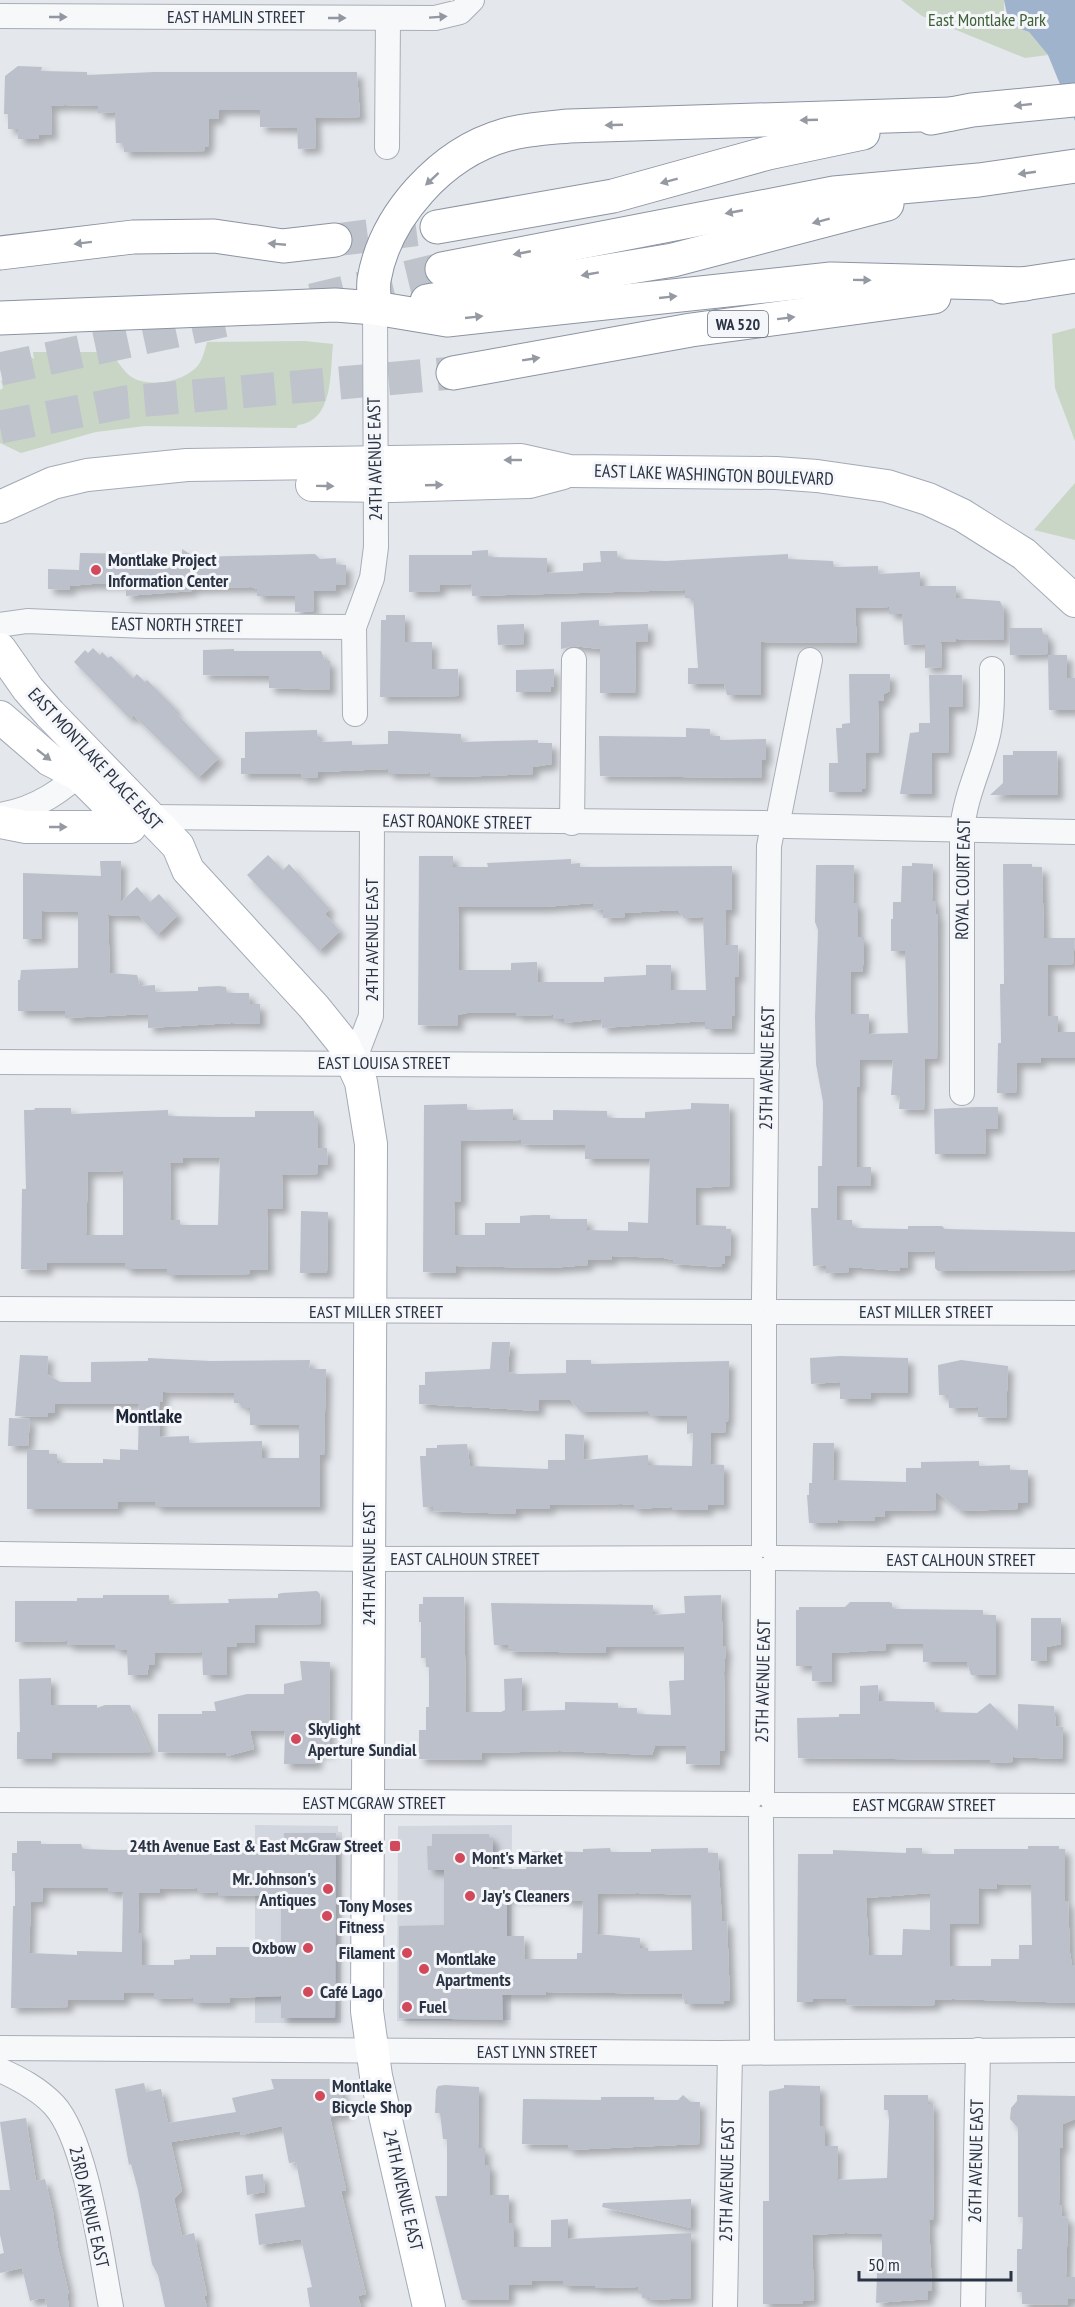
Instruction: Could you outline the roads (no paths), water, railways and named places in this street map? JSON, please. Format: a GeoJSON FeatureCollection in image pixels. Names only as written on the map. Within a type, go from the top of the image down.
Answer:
{"type":"FeatureCollection","features":[{"type":"Feature","properties":{"kind":"highway"},"geometry":{"type":"LineString","coordinates":[[375,308],[374,280],[384,248],[399,218],[412,200],[443,168],[471,150],[502,136],[535,128],[961,112],[1075,100]]}},
{"type":"Feature","properties":{"kind":"highway"},"geometry":{"type":"LineString","coordinates":[[437,227],[613,196],[768,153],[961,112]]}},
{"type":"Feature","properties":{"kind":"highway"},"geometry":{"type":"LineString","coordinates":[[442,269],[834,193],[980,180],[1075,166]]}},
{"type":"Feature","properties":{"kind":"highway"},"geometry":{"type":"LineString","coordinates":[[375,308],[486,292],[673,260],[980,180]]}},
{"type":"Feature","properties":{"kind":"highway"},"geometry":{"type":"LineString","coordinates":[[0,254],[132,237],[214,236],[283,246],[335,240]]}},
{"type":"Feature","properties":{"kind":"highway","name":"WA 520"},"geometry":{"type":"LineString","coordinates":[[453,373],[691,330],[1075,276]]}},
{"type":"Feature","properties":{"kind":"highway"},"geometry":{"type":"LineString","coordinates":[[0,318],[335,306],[375,308],[447,320],[831,279],[1025,284]]}},
{"type":"Feature","properties":{"kind":"main road","name":"EAST LAKE WASHINGTON BOULEVARD"},"geometry":{"type":"LineString","coordinates":[[0,507],[53,483],[87,475],[187,465],[530,482],[570,471],[776,473],[817,476],[887,486],[928,499],[962,515],[1023,554],[1075,601]]}},
{"type":"Feature","properties":{"kind":"main road","name":"EAST LAKE WASHINGTON BOULEVARD"},"geometry":{"type":"LineString","coordinates":[[0,528],[58,502],[97,492],[375,475]]}},
{"type":"Feature","properties":{"kind":"main road","name":"EAST MONTLAKE PLACE EAST"},"geometry":{"type":"LineString","coordinates":[[0,649],[87,768],[140,822],[162,860],[188,870],[330,1024],[353,1063]]}},
{"type":"Feature","properties":{"kind":"main road","name":"EAST MONTLAKE PLACE EAST"},"geometry":{"type":"LineString","coordinates":[[0,717],[50,760],[87,768]]}},
{"type":"Feature","properties":{"kind":"main road"},"geometry":{"type":"LineString","coordinates":[[0,822],[26,827],[140,822]]}},
{"type":"Feature","properties":{"kind":"main road","name":"24TH AVENUE EAST"},"geometry":{"type":"LineString","coordinates":[[353,1063],[364,1093],[370,1123],[367,2011],[372,2050],[429,2307]]}},
{"type":"Feature","properties":{"kind":"street","name":"EAST HAMLIN STREET"},"geometry":{"type":"LineString","coordinates":[[0,16],[448,17],[471,2]]}},
{"type":"Feature","properties":{"kind":"street"},"geometry":{"type":"LineString","coordinates":[[387,147],[388,18]]}},
{"type":"Feature","properties":{"kind":"street","name":"24TH AVENUE EAST"},"geometry":{"type":"LineString","coordinates":[[355,714],[354,627],[372,578],[376,547],[375,308]]}},
{"type":"Feature","properties":{"kind":"street","name":"EAST NORTH STREET"},"geometry":{"type":"LineString","coordinates":[[0,625],[27,621],[146,626],[354,627]]}},
{"type":"Feature","properties":{"kind":"street"},"geometry":{"type":"LineString","coordinates":[[572,823],[574,660]]}},
{"type":"Feature","properties":{"kind":"street","name":"25TH AVENUE EAST"},"geometry":{"type":"LineString","coordinates":[[762,2052],[761,1805],[769,846],[810,660]]}},
{"type":"Feature","properties":{"kind":"street","name":"ROYAL COURT EAST"},"geometry":{"type":"LineString","coordinates":[[962,1093],[962,830],[966,799],[987,739],[992,710],[993,669]]}},
{"type":"Feature","properties":{"kind":"street"},"geometry":{"type":"LineString","coordinates":[[0,815],[40,804],[65,789],[87,768]]}},
{"type":"Feature","properties":{"kind":"street","name":"24TH AVENUE EAST"},"geometry":{"type":"LineString","coordinates":[[353,1063],[371,1016],[372,820]]}},
{"type":"Feature","properties":{"kind":"street","name":"EAST ROANOKE STREET"},"geometry":{"type":"LineString","coordinates":[[140,822],[372,820],[775,825],[1075,832]]}},
{"type":"Feature","properties":{"kind":"street","name":"EAST LOUISA STREET"},"geometry":{"type":"LineString","coordinates":[[0,1062],[767,1066]]}},
{"type":"Feature","properties":{"kind":"street","name":"EAST MILLER STREET"},"geometry":{"type":"LineString","coordinates":[[0,1309],[1075,1313]]}},
{"type":"Feature","properties":{"kind":"street","name":"EAST CALHOUN STREET"},"geometry":{"type":"LineString","coordinates":[[0,1554],[369,1559],[763,1558],[1075,1561]]}},
{"type":"Feature","properties":{"kind":"street","name":"EAST MCGRAW STREET"},"geometry":{"type":"LineString","coordinates":[[0,1800],[1075,1806]]}},
{"type":"Feature","properties":{"kind":"street","name":"EAST LYNN STREET"},"geometry":{"type":"LineString","coordinates":[[0,2048],[730,2053],[1075,2050]]}},
{"type":"Feature","properties":{"kind":"street","name":"26TH AVENUE EAST"},"geometry":{"type":"LineString","coordinates":[[973,2307],[978,2050]]}},
{"type":"Feature","properties":{"kind":"street","name":"25TH AVENUE EAST"},"geometry":{"type":"LineString","coordinates":[[725,2307],[730,2053]]}},
{"type":"Feature","properties":{"kind":"street","name":"23RD AVENUE EAST"},"geometry":{"type":"LineString","coordinates":[[0,2070],[32,2086],[54,2106],[68,2126],[79,2152],[111,2307]]}},
{"type":"Feature","properties":{"kind":"water"},"geometry":{"type":"Polygon","coordinates":[[[1004,0],[1075,0],[1075,121],[1048,55],[1029,32],[1015,27],[1008,20],[1004,0]]]}},
{"type":"Feature","properties":{"kind":"tunnel"},"geometry":{"type":"LineString","coordinates":[[335,240],[437,227]]}},
{"type":"Feature","properties":{"kind":"tunnel"},"geometry":{"type":"LineString","coordinates":[[312,300],[442,269]]}},
{"type":"Feature","properties":{"kind":"tunnel"},"geometry":{"type":"LineString","coordinates":[[0,369],[227,320]]}},
{"type":"Feature","properties":{"kind":"tunnel"},"geometry":{"type":"LineString","coordinates":[[0,427],[126,402],[453,373]]}},
{"type":"Feature","properties":{"kind":"place","name":"Montlake Project Information Center"},"geometry":{"type":"Point","coordinates":[96,570]}},
{"type":"Feature","properties":{"kind":"place","name":"Skylight Aperture Sundial"},"geometry":{"type":"Point","coordinates":[296,1739]}},
{"type":"Feature","properties":{"kind":"place","name":"24th Avenue East & East McGraw Street"},"geometry":{"type":"Point","coordinates":[395,1846]}},
{"type":"Feature","properties":{"kind":"place","name":"Mont's Market"},"geometry":{"type":"Point","coordinates":[460,1858]}},
{"type":"Feature","properties":{"kind":"place","name":"Mr. Johnson's Antiques"},"geometry":{"type":"Point","coordinates":[328,1889]}},
{"type":"Feature","properties":{"kind":"place","name":"Jay's Cleaners"},"geometry":{"type":"Point","coordinates":[470,1896]}},
{"type":"Feature","properties":{"kind":"place","name":"Tony Moses Fitness"},"geometry":{"type":"Point","coordinates":[327,1916]}},
{"type":"Feature","properties":{"kind":"place","name":"Oxbow"},"geometry":{"type":"Point","coordinates":[308,1948]}},
{"type":"Feature","properties":{"kind":"place","name":"Filament"},"geometry":{"type":"Point","coordinates":[407,1953]}},
{"type":"Feature","properties":{"kind":"place","name":"Montlake Apartments"},"geometry":{"type":"Point","coordinates":[424,1969]}},
{"type":"Feature","properties":{"kind":"place","name":"Café Lago"},"geometry":{"type":"Point","coordinates":[308,1992]}},
{"type":"Feature","properties":{"kind":"place","name":"Fuel"},"geometry":{"type":"Point","coordinates":[407,2007]}},
{"type":"Feature","properties":{"kind":"place","name":"Montlake Bicycle Shop"},"geometry":{"type":"Point","coordinates":[320,2096]}},
{"type":"Feature","properties":{"kind":"district","name":"Montlake"},"geometry":{"type":"Point","coordinates":[149,1416]}},
{"type":"Feature","properties":{"kind":"park label","name":"East Montlake Park"},"geometry":{"type":"Point","coordinates":[987,20]}}]}
